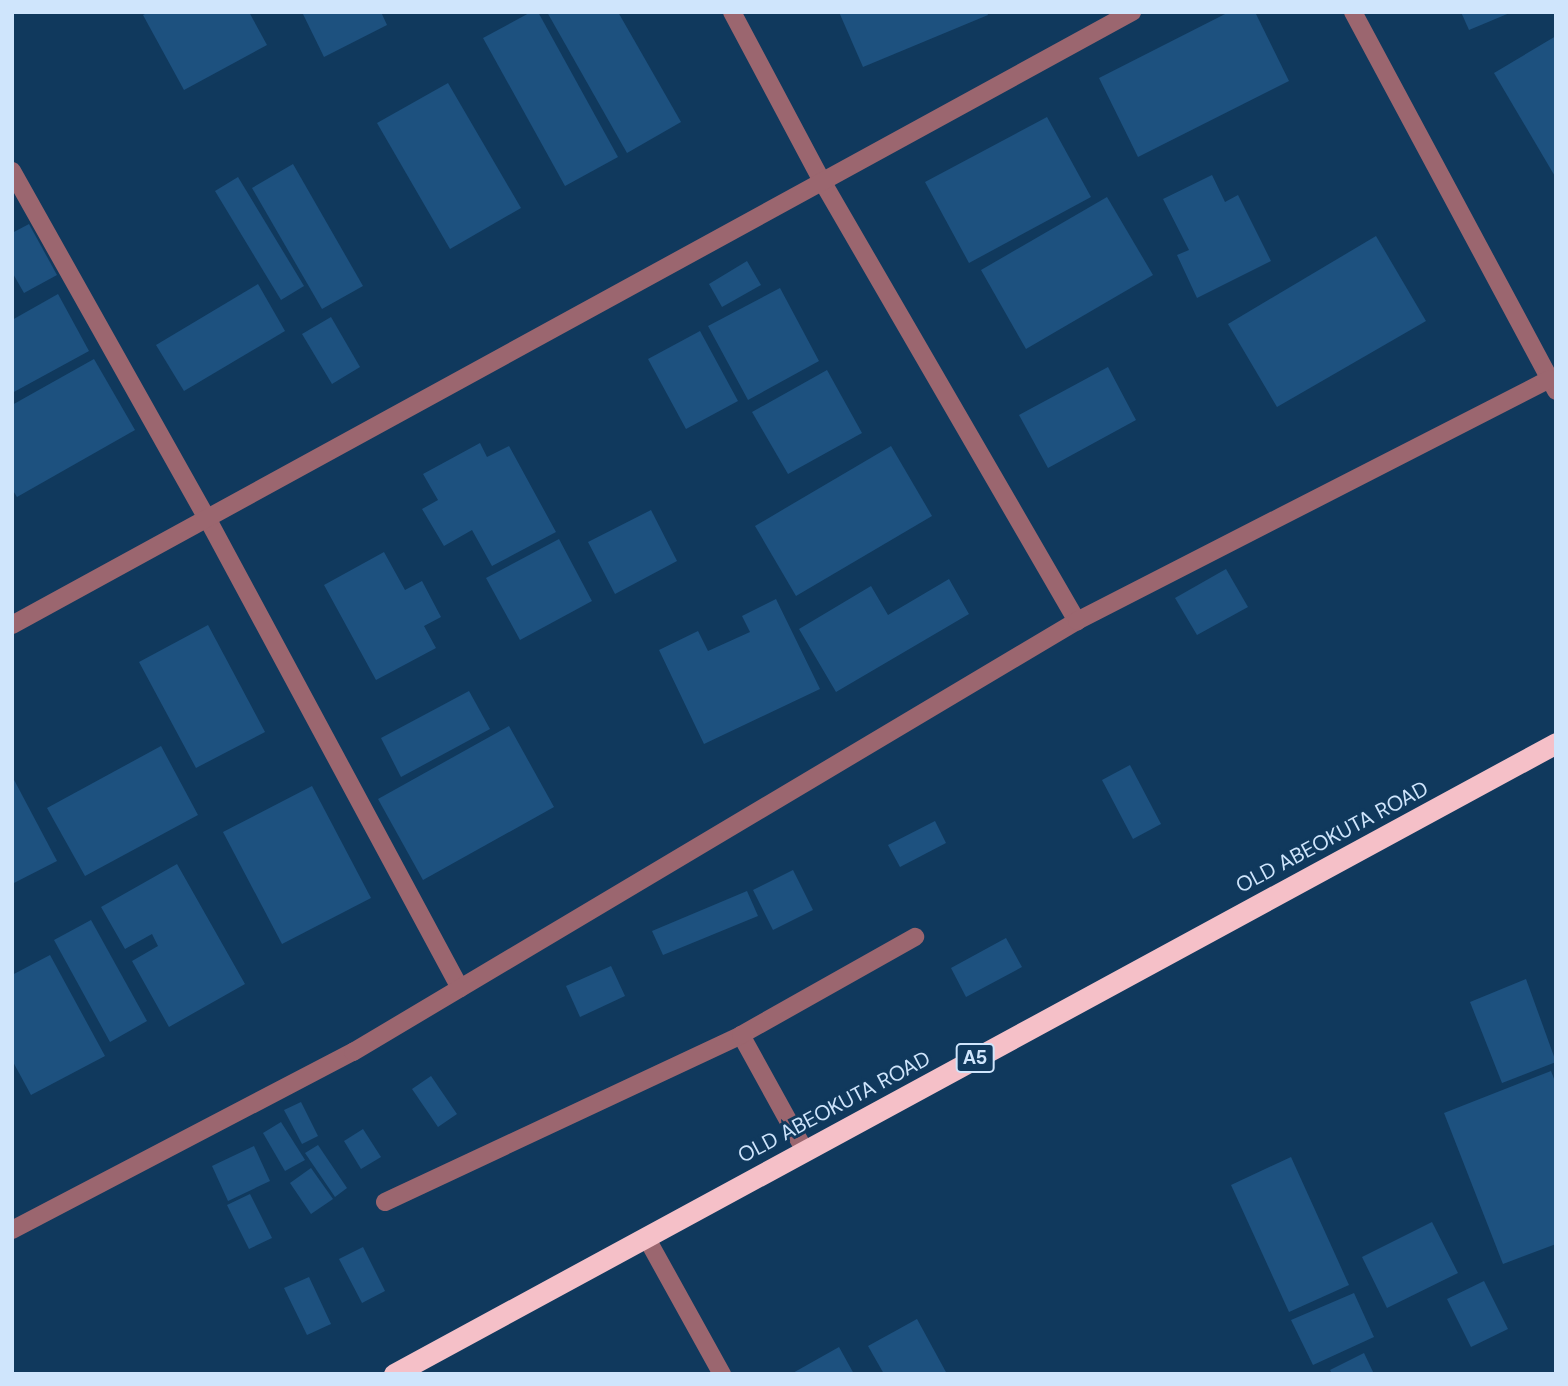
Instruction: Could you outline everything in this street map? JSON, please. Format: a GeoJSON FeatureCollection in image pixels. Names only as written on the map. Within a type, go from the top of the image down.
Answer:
{"type":"FeatureCollection","features":[{"type":"Feature","properties":{"kind":"highway","name":"OLD ABEOKUTA ROAD"},"geometry":{"type":"LineString","coordinates":[[394,1374],[1556,743]]}},
{"type":"Feature","properties":{"kind":"street"},"geometry":{"type":"LineString","coordinates":[[732,12],[822,181],[1077,621]]}},
{"type":"Feature","properties":{"kind":"street"},"geometry":{"type":"LineString","coordinates":[[12,625],[1132,12]]}},
{"type":"Feature","properties":{"kind":"street"},"geometry":{"type":"LineString","coordinates":[[12,1230],[353,1052],[1077,621],[1553,385],[1353,12]]}},
{"type":"Feature","properties":{"kind":"street"},"geometry":{"type":"LineString","coordinates":[[12,171],[207,518],[460,988]]}},
{"type":"Feature","properties":{"kind":"street"},"geometry":{"type":"LineString","coordinates":[[385,1202],[741,1035],[915,937]]}},
{"type":"Feature","properties":{"kind":"street"},"geometry":{"type":"LineString","coordinates":[[741,1035],[805,1151]]}},
{"type":"Feature","properties":{"kind":"street"},"geometry":{"type":"LineString","coordinates":[[646,1237],[722,1374]]}},
{"type":"Feature","properties":{"kind":"building"},"geometry":{"type":"Polygon","coordinates":[[[149,12],[249,12],[267,45],[184,90],[143,15],[149,12]]]}},
{"type":"Feature","properties":{"kind":"building"},"geometry":{"type":"Polygon","coordinates":[[[302,12],[381,12],[387,25],[324,57],[302,12]]]}},
{"type":"Feature","properties":{"kind":"building"},"geometry":{"type":"Polygon","coordinates":[[[531,12],[538,12],[618,157],[565,186],[483,38],[531,12]]]}},
{"type":"Feature","properties":{"kind":"building"},"geometry":{"type":"Polygon","coordinates":[[[547,12],[618,12],[681,122],[627,153],[547,12]]]}},
{"type":"Feature","properties":{"kind":"building"},"geometry":{"type":"Polygon","coordinates":[[[839,12],[987,12],[988,15],[863,67],[839,12]]]}},
{"type":"Feature","properties":{"kind":"building"},"geometry":{"type":"Polygon","coordinates":[[[1229,12],[1255,12],[1289,81],[1138,157],[1099,78],[1229,12]]]}},
{"type":"Feature","properties":{"kind":"building"},"geometry":{"type":"Polygon","coordinates":[[[1461,12],[1512,12],[1469,30],[1461,12]]]}},
{"type":"Feature","properties":{"kind":"building"},"geometry":{"type":"Polygon","coordinates":[[[1556,36],[1556,178],[1494,73],[1556,36]]]}},
{"type":"Feature","properties":{"kind":"building"},"geometry":{"type":"Polygon","coordinates":[[[448,83],[521,208],[450,249],[377,123],[448,83]]]}},
{"type":"Feature","properties":{"kind":"building"},"geometry":{"type":"Polygon","coordinates":[[[1047,117],[1091,197],[969,263],[925,182],[1047,117]]]}},
{"type":"Feature","properties":{"kind":"building"},"geometry":{"type":"Polygon","coordinates":[[[293,164],[363,286],[322,309],[252,188],[293,164]]]}},
{"type":"Feature","properties":{"kind":"building"},"geometry":{"type":"Polygon","coordinates":[[[1212,175],[1225,202],[1238,195],[1271,261],[1197,298],[1177,255],[1189,250],[1163,199],[1212,175]]]}},
{"type":"Feature","properties":{"kind":"building"},"geometry":{"type":"Polygon","coordinates":[[[238,177],[304,286],[281,300],[215,191],[238,177]]]}},
{"type":"Feature","properties":{"kind":"building"},"geometry":{"type":"Polygon","coordinates":[[[1107,197],[1153,275],[1026,349],[981,270],[1107,197]]]}},
{"type":"Feature","properties":{"kind":"building"},"geometry":{"type":"Polygon","coordinates":[[[29,224],[57,275],[24,293],[12,272],[12,233],[29,224]]]}},
{"type":"Feature","properties":{"kind":"building"},"geometry":{"type":"Polygon","coordinates":[[[1376,236],[1426,321],[1277,407],[1228,324],[1376,236]]]}},
{"type":"Feature","properties":{"kind":"building"},"geometry":{"type":"Polygon","coordinates":[[[747,261],[761,285],[722,307],[709,284],[747,261]]]}},
{"type":"Feature","properties":{"kind":"building"},"geometry":{"type":"Polygon","coordinates":[[[258,284],[285,331],[184,391],[156,345],[258,284]]]}},
{"type":"Feature","properties":{"kind":"building"},"geometry":{"type":"Polygon","coordinates":[[[780,288],[819,361],[748,400],[708,326],[780,288]]]}},
{"type":"Feature","properties":{"kind":"building"},"geometry":{"type":"Polygon","coordinates":[[[58,294],[89,351],[12,393],[12,320],[58,294]]]}},
{"type":"Feature","properties":{"kind":"building"},"geometry":{"type":"Polygon","coordinates":[[[331,317],[360,367],[332,384],[302,334],[331,317]]]}},
{"type":"Feature","properties":{"kind":"building"},"geometry":{"type":"Polygon","coordinates":[[[700,331],[738,401],[686,429],[648,359],[700,331]]]}},
{"type":"Feature","properties":{"kind":"building"},"geometry":{"type":"Polygon","coordinates":[[[94,359],[135,430],[17,497],[12,489],[12,405],[94,359]]]}},
{"type":"Feature","properties":{"kind":"building"},"geometry":{"type":"Polygon","coordinates":[[[1108,367],[1136,420],[1048,468],[1019,415],[1108,367]]]}},
{"type":"Feature","properties":{"kind":"building"},"geometry":{"type":"Polygon","coordinates":[[[827,370],[862,433],[788,474],[752,412],[827,370]]]}},
{"type":"Feature","properties":{"kind":"building"},"geometry":{"type":"Polygon","coordinates":[[[480,443],[487,457],[509,446],[556,532],[492,566],[472,530],[444,546],[422,509],[438,500],[423,474],[480,443]]]}},
{"type":"Feature","properties":{"kind":"building"},"geometry":{"type":"Polygon","coordinates":[[[891,446],[932,516],[796,596],[755,526],[891,446]]]}},
{"type":"Feature","properties":{"kind":"building"},"geometry":{"type":"Polygon","coordinates":[[[651,510],[677,561],[615,594],[588,542],[651,510]]]}},
{"type":"Feature","properties":{"kind":"building"},"geometry":{"type":"Polygon","coordinates":[[[559,539],[592,601],[520,640],[486,578],[559,539]]]}},
{"type":"Feature","properties":{"kind":"building"},"geometry":{"type":"Polygon","coordinates":[[[384,552],[405,590],[422,581],[441,617],[424,626],[436,648],[376,680],[324,585],[384,552]]]}},
{"type":"Feature","properties":{"kind":"building"},"geometry":{"type":"Polygon","coordinates":[[[1226,569],[1248,607],[1197,635],[1175,598],[1226,569]]]}},
{"type":"Feature","properties":{"kind":"building"},"geometry":{"type":"Polygon","coordinates":[[[949,579],[969,614],[836,692],[799,629],[871,586],[888,615],[949,579]]]}},
{"type":"Feature","properties":{"kind":"building"},"geometry":{"type":"Polygon","coordinates":[[[776,599],[820,689],[704,744],[659,650],[698,631],[708,651],[750,632],[742,616],[776,599]]]}},
{"type":"Feature","properties":{"kind":"building"},"geometry":{"type":"Polygon","coordinates":[[[208,625],[265,732],[196,768],[139,662],[208,625]]]}},
{"type":"Feature","properties":{"kind":"building"},"geometry":{"type":"Polygon","coordinates":[[[469,691],[490,729],[401,777],[381,738],[469,691]]]}},
{"type":"Feature","properties":{"kind":"building"},"geometry":{"type":"Polygon","coordinates":[[[509,726],[554,807],[423,880],[378,799],[509,726]]]}},
{"type":"Feature","properties":{"kind":"building"},"geometry":{"type":"Polygon","coordinates":[[[161,746],[198,815],[85,876],[47,808],[161,746]]]}},
{"type":"Feature","properties":{"kind":"building"},"geometry":{"type":"Polygon","coordinates":[[[1130,765],[1161,824],[1133,839],[1102,780],[1130,765]]]}},
{"type":"Feature","properties":{"kind":"building"},"geometry":{"type":"Polygon","coordinates":[[[12,776],[57,861],[12,884],[12,776]]]}},
{"type":"Feature","properties":{"kind":"building"},"geometry":{"type":"Polygon","coordinates":[[[312,786],[371,898],[282,944],[223,832],[312,786]]]}},
{"type":"Feature","properties":{"kind":"building"},"geometry":{"type":"Polygon","coordinates":[[[935,821],[946,843],[900,867],[888,845],[935,821]]]}},
{"type":"Feature","properties":{"kind":"building"},"geometry":{"type":"Polygon","coordinates":[[[177,864],[245,984],[169,1027],[132,961],[158,946],[152,934],[125,949],[101,907],[177,864]]]}},
{"type":"Feature","properties":{"kind":"building"},"geometry":{"type":"Polygon","coordinates":[[[793,870],[813,910],[773,930],[753,890],[793,870]]]}},
{"type":"Feature","properties":{"kind":"building"},"geometry":{"type":"Polygon","coordinates":[[[747,891],[758,916],[663,955],[652,931],[747,891]]]}},
{"type":"Feature","properties":{"kind":"building"},"geometry":{"type":"Polygon","coordinates":[[[91,920],[147,1021],[110,1042],[54,940],[91,920]]]}},
{"type":"Feature","properties":{"kind":"building"},"geometry":{"type":"Polygon","coordinates":[[[1006,938],[1022,967],[966,997],[951,968],[1006,938]]]}},
{"type":"Feature","properties":{"kind":"building"},"geometry":{"type":"Polygon","coordinates":[[[50,955],[105,1056],[31,1095],[12,1060],[12,975],[50,955]]]}},
{"type":"Feature","properties":{"kind":"building"},"geometry":{"type":"Polygon","coordinates":[[[611,966],[625,996],[580,1017],[566,986],[611,966]]]}},
{"type":"Feature","properties":{"kind":"building"},"geometry":{"type":"Polygon","coordinates":[[[1526,979],[1556,1062],[1502,1083],[1470,1002],[1526,979]]]}},
{"type":"Feature","properties":{"kind":"building"},"geometry":{"type":"Polygon","coordinates":[[[1551,1071],[1556,1084],[1556,1244],[1503,1264],[1444,1113],[1551,1071]]]}},
{"type":"Feature","properties":{"kind":"building"},"geometry":{"type":"Polygon","coordinates":[[[431,1076],[457,1114],[438,1127],[412,1089],[431,1076]]]}},
{"type":"Feature","properties":{"kind":"building"},"geometry":{"type":"Polygon","coordinates":[[[301,1102],[318,1136],[302,1144],[284,1110],[301,1102]]]}},
{"type":"Feature","properties":{"kind":"building"},"geometry":{"type":"Polygon","coordinates":[[[281,1122],[305,1160],[285,1171],[263,1133],[281,1122]]]}},
{"type":"Feature","properties":{"kind":"building"},"geometry":{"type":"Polygon","coordinates":[[[363,1129],[381,1157],[361,1169],[344,1141],[363,1129]]]}},
{"type":"Feature","properties":{"kind":"building"},"geometry":{"type":"Polygon","coordinates":[[[318,1145],[347,1188],[335,1197],[305,1153],[318,1145]]]}},
{"type":"Feature","properties":{"kind":"building"},"geometry":{"type":"Polygon","coordinates":[[[254,1146],[270,1181],[228,1201],[212,1166],[254,1146]]]}},
{"type":"Feature","properties":{"kind":"building"},"geometry":{"type":"Polygon","coordinates":[[[1291,1157],[1349,1285],[1289,1312],[1231,1185],[1291,1157]]]}},
{"type":"Feature","properties":{"kind":"building"},"geometry":{"type":"Polygon","coordinates":[[[311,1168],[333,1199],[311,1214],[290,1183],[311,1168]]]}},
{"type":"Feature","properties":{"kind":"building"},"geometry":{"type":"Polygon","coordinates":[[[250,1194],[272,1238],[249,1249],[227,1205],[250,1194]]]}},
{"type":"Feature","properties":{"kind":"building"},"geometry":{"type":"Polygon","coordinates":[[[1432,1222],[1458,1273],[1387,1308],[1362,1257],[1432,1222]]]}},
{"type":"Feature","properties":{"kind":"building"},"geometry":{"type":"Polygon","coordinates":[[[363,1247],[385,1291],[362,1303],[339,1259],[363,1247]]]}},
{"type":"Feature","properties":{"kind":"building"},"geometry":{"type":"Polygon","coordinates":[[[309,1277],[331,1324],[307,1335],[284,1288],[309,1277]]]}},
{"type":"Feature","properties":{"kind":"building"},"geometry":{"type":"Polygon","coordinates":[[[1484,1281],[1508,1329],[1471,1347],[1447,1299],[1484,1281]]]}},
{"type":"Feature","properties":{"kind":"building"},"geometry":{"type":"Polygon","coordinates":[[[1354,1293],[1374,1337],[1313,1365],[1291,1320],[1354,1293]]]}},
{"type":"Feature","properties":{"kind":"building"},"geometry":{"type":"Polygon","coordinates":[[[917,1319],[947,1374],[884,1374],[868,1346],[917,1319]]]}},
{"type":"Feature","properties":{"kind":"building"},"geometry":{"type":"Polygon","coordinates":[[[839,1347],[854,1374],[791,1374],[839,1347]]]}},
{"type":"Feature","properties":{"kind":"building"},"geometry":{"type":"Polygon","coordinates":[[[1364,1353],[1374,1374],[1332,1374],[1330,1370],[1364,1353]]]}}]}
